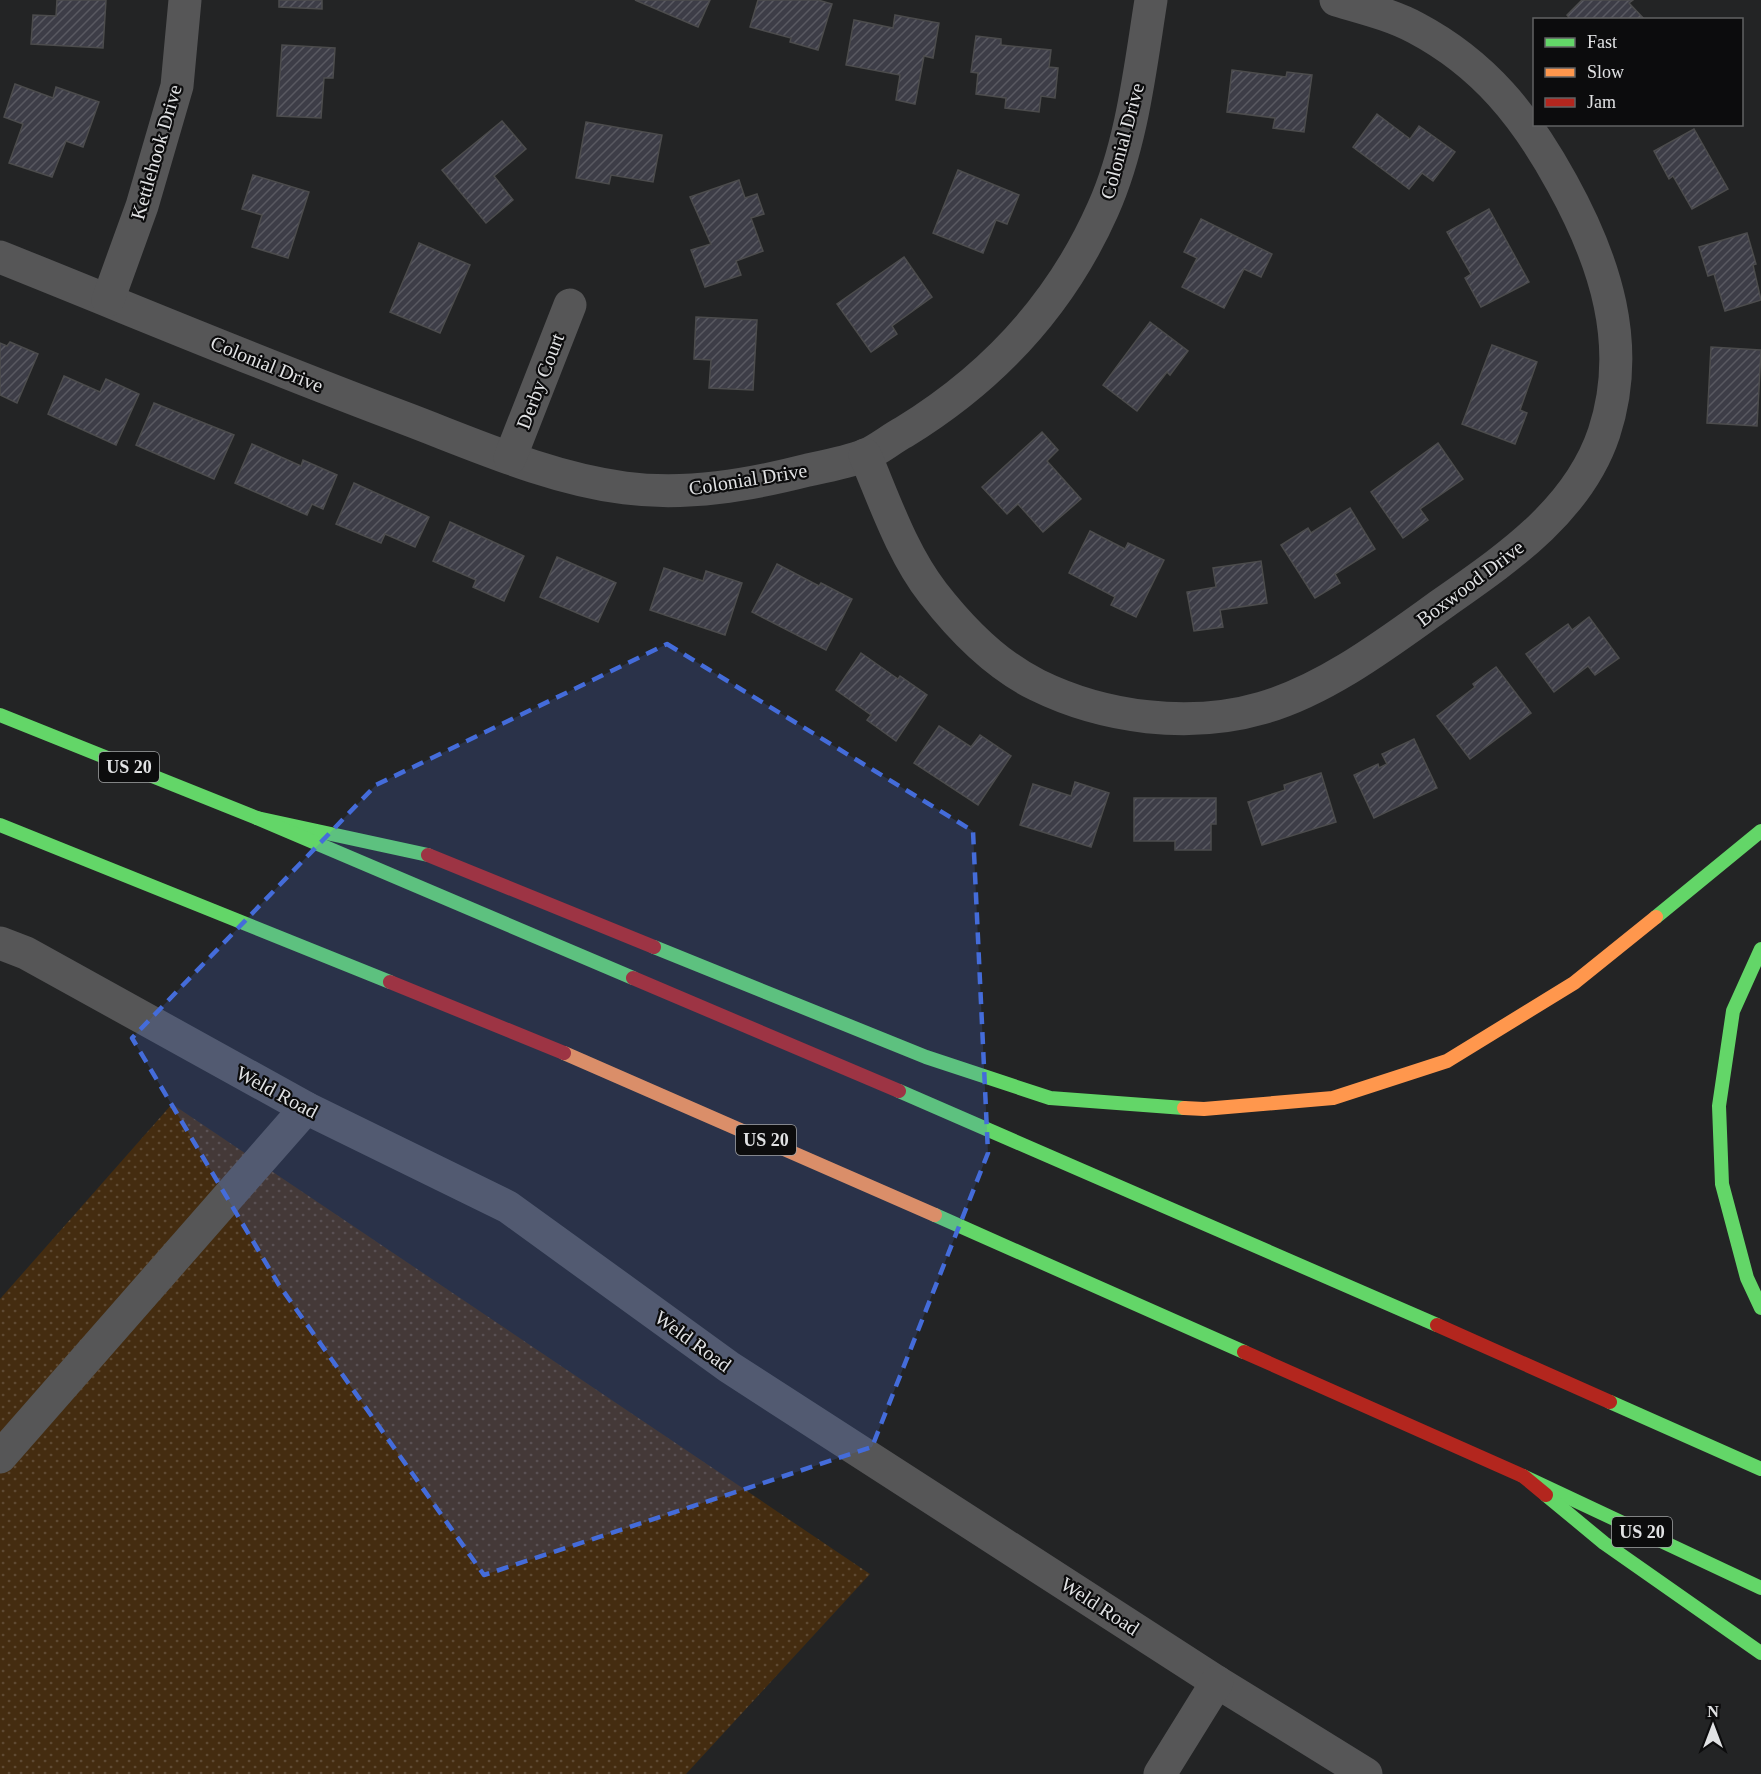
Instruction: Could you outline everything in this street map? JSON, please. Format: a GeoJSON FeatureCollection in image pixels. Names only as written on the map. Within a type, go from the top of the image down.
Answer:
{"type":"FeatureCollection","features":[{"type":"Feature","properties":{"kind":"main road","name":"US 20"},"geometry":{"type":"LineString","coordinates":[[0,715],[257,818],[1086,1170],[1761,1469]]}},
{"type":"Feature","properties":{"kind":"main road"},"geometry":{"type":"LineString","coordinates":[[257,818],[428,855],[926,1057],[1050,1098],[1204,1109],[1333,1098],[1447,1061],[1574,982],[1761,831]]}},
{"type":"Feature","properties":{"kind":"main road","name":"US 20"},"geometry":{"type":"LineString","coordinates":[[0,825],[615,1073],[1523,1476],[1761,1588]]}},
{"type":"Feature","properties":{"kind":"main road"},"geometry":{"type":"LineString","coordinates":[[1761,949],[1732,1011],[1719,1106],[1722,1184],[1747,1278],[1761,1308]]}},
{"type":"Feature","properties":{"kind":"main road"},"geometry":{"type":"LineString","coordinates":[[1523,1476],[1604,1543],[1761,1653]]}},
{"type":"Feature","properties":{"kind":"street","name":"Kettlehook Drive"},"geometry":{"type":"LineString","coordinates":[[108,300],[142,206],[174,98],[183,36],[184,0]]}},
{"type":"Feature","properties":{"kind":"street","name":"Colonial Drive"},"geometry":{"type":"LineString","coordinates":[[0,257],[358,401],[510,458],[571,478],[627,488],[691,491],[764,481],[865,455],[959,395],[1016,343],[1049,305],[1072,269],[1104,207],[1123,151],[1140,76],[1151,0]]}},
{"type":"Feature","properties":{"kind":"street","name":"Boxwood Drive"},"geometry":{"type":"LineString","coordinates":[[865,455],[908,552],[932,591],[965,631],[998,659],[1036,684],[1094,706],[1146,716],[1186,720],[1220,716],[1264,708],[1302,691],[1348,669],[1415,624],[1484,575],[1538,532],[1565,503],[1589,465],[1604,434],[1617,356],[1611,301],[1600,262],[1578,213],[1550,160],[1510,101],[1481,73],[1415,27],[1336,0]]}},
{"type":"Feature","properties":{"kind":"street","name":"Derby Court"},"geometry":{"type":"LineString","coordinates":[[510,458],[570,305]]}},
{"type":"Feature","properties":{"kind":"street","name":"Weld Road"},"geometry":{"type":"LineString","coordinates":[[0,943],[26,953],[306,1108],[508,1207],[729,1367],[1217,1682],[1366,1774]]}},
{"type":"Feature","properties":{"kind":"street"},"geometry":{"type":"LineString","coordinates":[[0,1457],[306,1108]]}},
{"type":"Feature","properties":{"kind":"street"},"geometry":{"type":"LineString","coordinates":[[1160,1774],[1217,1682]]}},
{"type":"Feature","properties":{"kind":"highlighted area"},"geometry":{"type":"Polygon","coordinates":[[[667,644],[973,831],[988,1153],[872,1447],[484,1575],[279,1285],[132,1038],[376,785],[667,644]]]}},
{"type":"Feature","properties":{"kind":"shaded area"},"geometry":{"type":"Polygon","coordinates":[[[172,1104],[870,1574],[686,1774],[0,1774],[0,1299],[172,1104]]]}},
{"type":"Feature","properties":{"kind":"building"},"geometry":{"type":"Polygon","coordinates":[[[57,0],[106,0],[103,48],[31,44],[33,15],[56,16],[57,0]]]}},
{"type":"Feature","properties":{"kind":"building"},"geometry":{"type":"Polygon","coordinates":[[[279,0],[322,0],[322,9],[279,7],[279,0]]]}},
{"type":"Feature","properties":{"kind":"building"},"geometry":{"type":"Polygon","coordinates":[[[635,0],[710,0],[698,27],[635,0]]]}},
{"type":"Feature","properties":{"kind":"building"},"geometry":{"type":"Polygon","coordinates":[[[758,0],[818,0],[832,4],[818,50],[790,42],[791,38],[750,27],[758,0]]]}},
{"type":"Feature","properties":{"kind":"building"},"geometry":{"type":"Polygon","coordinates":[[[1582,0],[1633,0],[1629,3],[1643,18],[1569,18],[1567,15],[1582,0]]]}},
{"type":"Feature","properties":{"kind":"building"},"geometry":{"type":"Polygon","coordinates":[[[895,15],[939,23],[933,58],[924,56],[915,104],[896,100],[900,75],[846,65],[854,20],[893,28],[895,15]]]}},
{"type":"Feature","properties":{"kind":"building"},"geometry":{"type":"Polygon","coordinates":[[[976,36],[1001,39],[1001,45],[1051,50],[1049,67],[1058,68],[1055,98],[1041,96],[1039,112],[1005,108],[1006,98],[976,94],[978,73],[971,72],[976,36]]]}},
{"type":"Feature","properties":{"kind":"building"},"geometry":{"type":"Polygon","coordinates":[[[282,45],[335,48],[333,78],[324,78],[321,118],[277,116],[282,45]]]}},
{"type":"Feature","properties":{"kind":"building"},"geometry":{"type":"Polygon","coordinates":[[[1232,70],[1286,77],[1287,72],[1312,75],[1304,132],[1273,128],[1275,118],[1227,112],[1232,70]]]}},
{"type":"Feature","properties":{"kind":"building"},"geometry":{"type":"Polygon","coordinates":[[[15,84],[53,98],[56,87],[99,102],[83,147],[66,141],[52,177],[9,163],[23,124],[4,117],[15,84]]]}},
{"type":"Feature","properties":{"kind":"building"},"geometry":{"type":"Polygon","coordinates":[[[1377,114],[1410,139],[1419,126],[1455,152],[1433,181],[1422,173],[1409,189],[1353,147],[1377,114]]]}},
{"type":"Feature","properties":{"kind":"building"},"geometry":{"type":"Polygon","coordinates":[[[502,121],[526,149],[494,176],[513,200],[486,223],[442,170],[502,121]]]}},
{"type":"Feature","properties":{"kind":"building"},"geometry":{"type":"Polygon","coordinates":[[[586,122],[662,135],[653,182],[611,175],[609,184],[576,178],[586,122]]]}},
{"type":"Feature","properties":{"kind":"building"},"geometry":{"type":"Polygon","coordinates":[[[1694,129],[1728,189],[1692,209],[1673,176],[1669,179],[1654,151],[1694,129]]]}},
{"type":"Feature","properties":{"kind":"building"},"geometry":{"type":"Polygon","coordinates":[[[958,170],[1019,195],[1007,224],[996,220],[983,253],[933,233],[958,170]]]}},
{"type":"Feature","properties":{"kind":"building"},"geometry":{"type":"Polygon","coordinates":[[[253,175],[309,192],[288,258],[252,247],[262,215],[242,209],[253,175]]]}},
{"type":"Feature","properties":{"kind":"building"},"geometry":{"type":"Polygon","coordinates":[[[739,180],[745,198],[757,194],[764,214],[751,218],[763,251],[736,261],[741,275],[705,287],[691,250],[711,244],[690,197],[739,180]]]}},
{"type":"Feature","properties":{"kind":"building"},"geometry":{"type":"Polygon","coordinates":[[[1489,209],[1529,282],[1481,307],[1465,278],[1471,274],[1447,232],[1489,209]]]}},
{"type":"Feature","properties":{"kind":"building"},"geometry":{"type":"Polygon","coordinates":[[[1201,219],[1272,254],[1261,277],[1244,269],[1224,308],[1182,287],[1197,258],[1184,252],[1201,219]]]}},
{"type":"Feature","properties":{"kind":"building"},"geometry":{"type":"Polygon","coordinates":[[[1747,233],[1756,264],[1753,265],[1761,300],[1725,311],[1714,274],[1708,276],[1699,247],[1747,233]]]}},
{"type":"Feature","properties":{"kind":"building"},"geometry":{"type":"Polygon","coordinates":[[[419,243],[470,265],[440,333],[390,312],[419,243]]]}},
{"type":"Feature","properties":{"kind":"building"},"geometry":{"type":"Polygon","coordinates":[[[904,257],[932,297],[892,326],[897,334],[871,352],[837,304],[904,257]]]}},
{"type":"Feature","properties":{"kind":"building"},"geometry":{"type":"Polygon","coordinates":[[[696,317],[757,320],[753,390],[709,388],[711,360],[694,359],[696,317]]]}},
{"type":"Feature","properties":{"kind":"building"},"geometry":{"type":"Polygon","coordinates":[[[1150,322],[1188,351],[1170,375],[1167,372],[1137,411],[1103,385],[1150,322]]]}},
{"type":"Feature","properties":{"kind":"building"},"geometry":{"type":"Polygon","coordinates":[[[10,342],[38,354],[17,403],[0,395],[0,343],[7,346],[10,342]]]}},
{"type":"Feature","properties":{"kind":"building"},"geometry":{"type":"Polygon","coordinates":[[[1492,345],[1537,362],[1520,410],[1527,413],[1515,444],[1462,424],[1492,345]]]}},
{"type":"Feature","properties":{"kind":"building"},"geometry":{"type":"Polygon","coordinates":[[[1711,347],[1761,350],[1757,426],[1707,423],[1711,347]]]}},
{"type":"Feature","properties":{"kind":"building"},"geometry":{"type":"Polygon","coordinates":[[[64,376],[100,392],[106,379],[139,394],[116,445],[48,414],[64,376]]]}},
{"type":"Feature","properties":{"kind":"building"},"geometry":{"type":"Polygon","coordinates":[[[154,403],[234,435],[214,479],[136,445],[154,403]]]}},
{"type":"Feature","properties":{"kind":"building"},"geometry":{"type":"Polygon","coordinates":[[[1042,432],[1058,450],[1047,461],[1081,499],[1043,532],[1018,504],[1007,514],[982,487],[1042,432]]]}},
{"type":"Feature","properties":{"kind":"building"},"geometry":{"type":"Polygon","coordinates":[[[1438,443],[1463,479],[1420,509],[1428,520],[1403,538],[1371,492],[1438,443]]]}},
{"type":"Feature","properties":{"kind":"building"},"geometry":{"type":"Polygon","coordinates":[[[252,444],[301,466],[303,460],[337,475],[323,509],[312,504],[307,515],[235,483],[252,444]]]}},
{"type":"Feature","properties":{"kind":"building"},"geometry":{"type":"Polygon","coordinates":[[[354,483],[429,517],[415,547],[385,534],[381,543],[336,524],[354,483]]]}},
{"type":"Feature","properties":{"kind":"building"},"geometry":{"type":"Polygon","coordinates":[[[1350,508],[1375,549],[1335,574],[1340,583],[1315,598],[1281,545],[1308,528],[1311,533],[1350,508]]]}},
{"type":"Feature","properties":{"kind":"building"},"geometry":{"type":"Polygon","coordinates":[[[450,522],[524,556],[504,601],[473,587],[476,580],[433,561],[450,522]]]}},
{"type":"Feature","properties":{"kind":"building"},"geometry":{"type":"Polygon","coordinates":[[[1090,531],[1125,549],[1128,543],[1164,560],[1136,617],[1111,605],[1115,597],[1069,573],[1090,531]]]}},
{"type":"Feature","properties":{"kind":"building"},"geometry":{"type":"Polygon","coordinates":[[[557,557],[616,583],[598,622],[540,597],[557,557]]]}},
{"type":"Feature","properties":{"kind":"building"},"geometry":{"type":"Polygon","coordinates":[[[1261,561],[1267,603],[1220,610],[1223,627],[1194,631],[1187,592],[1216,587],[1213,568],[1261,561]]]}},
{"type":"Feature","properties":{"kind":"building"},"geometry":{"type":"Polygon","coordinates":[[[777,564],[819,586],[821,583],[852,599],[826,650],[752,612],[777,564]]]}},
{"type":"Feature","properties":{"kind":"building"},"geometry":{"type":"Polygon","coordinates":[[[664,568],[703,581],[706,571],[742,583],[725,635],[650,610],[664,568]]]}},
{"type":"Feature","properties":{"kind":"building"},"geometry":{"type":"Polygon","coordinates":[[[1589,617],[1619,658],[1595,675],[1588,666],[1554,692],[1526,654],[1568,624],[1572,630],[1589,617]]]}},
{"type":"Feature","properties":{"kind":"building"},"geometry":{"type":"Polygon","coordinates":[[[861,653],[898,679],[900,676],[927,695],[896,741],[867,720],[871,715],[836,690],[861,653]]]}},
{"type":"Feature","properties":{"kind":"building"},"geometry":{"type":"Polygon","coordinates":[[[1496,667],[1531,713],[1470,759],[1437,716],[1475,687],[1473,684],[1496,667]]]}},
{"type":"Feature","properties":{"kind":"building"},"geometry":{"type":"Polygon","coordinates":[[[939,726],[971,747],[980,735],[1011,756],[978,805],[914,763],[939,726]]]}},
{"type":"Feature","properties":{"kind":"building"},"geometry":{"type":"Polygon","coordinates":[[[1414,739],[1437,788],[1374,818],[1354,775],[1378,764],[1379,768],[1387,764],[1382,754],[1414,739]]]}},
{"type":"Feature","properties":{"kind":"building"},"geometry":{"type":"Polygon","coordinates":[[[1321,773],[1336,822],[1262,845],[1248,802],[1285,790],[1284,785],[1321,773]]]}},
{"type":"Feature","properties":{"kind":"building"},"geometry":{"type":"Polygon","coordinates":[[[1075,782],[1109,793],[1091,847],[1020,825],[1033,784],[1071,796],[1075,782]]]}},
{"type":"Feature","properties":{"kind":"building"},"geometry":{"type":"Polygon","coordinates":[[[1134,798],[1216,798],[1216,824],[1211,824],[1211,850],[1175,850],[1175,841],[1134,841],[1134,798]]]}},
{"type":"Feature","properties":{"kind":"traffic: fast"},"geometry":{"type":"LineString","coordinates":[[0,715],[257,818],[428,855]]}},
{"type":"Feature","properties":{"kind":"traffic: fast"},"geometry":{"type":"LineString","coordinates":[[257,818],[633,978]]}},
{"type":"Feature","properties":{"kind":"traffic: fast"},"geometry":{"type":"LineString","coordinates":[[0,825],[390,982]]}},
{"type":"Feature","properties":{"kind":"traffic: fast"},"geometry":{"type":"LineString","coordinates":[[1656,917],[1761,831]]}},
{"type":"Feature","properties":{"kind":"traffic: fast"},"geometry":{"type":"LineString","coordinates":[[654,947],[926,1057],[1050,1098],[1184,1108]]}},
{"type":"Feature","properties":{"kind":"traffic: fast"},"geometry":{"type":"LineString","coordinates":[[1761,949],[1733,1011],[1719,1106],[1722,1184],[1747,1278],[1761,1308]]}},
{"type":"Feature","properties":{"kind":"traffic: fast"},"geometry":{"type":"LineString","coordinates":[[899,1091],[1437,1325]]}},
{"type":"Feature","properties":{"kind":"traffic: fast"},"geometry":{"type":"LineString","coordinates":[[935,1215],[1244,1352]]}},
{"type":"Feature","properties":{"kind":"traffic: fast"},"geometry":{"type":"LineString","coordinates":[[1610,1402],[1761,1469]]}},
{"type":"Feature","properties":{"kind":"traffic: fast"},"geometry":{"type":"LineString","coordinates":[[1523,1476],[1761,1588]]}},
{"type":"Feature","properties":{"kind":"traffic: fast"},"geometry":{"type":"LineString","coordinates":[[1546,1495],[1604,1543],[1761,1653]]}},
{"type":"Feature","properties":{"kind":"traffic: slow"},"geometry":{"type":"LineString","coordinates":[[1184,1108],[1204,1109],[1333,1098],[1447,1061],[1574,983],[1656,917]]}},
{"type":"Feature","properties":{"kind":"traffic: slow"},"geometry":{"type":"LineString","coordinates":[[564,1053],[935,1215]]}},
{"type":"Feature","properties":{"kind":"traffic: jam"},"geometry":{"type":"LineString","coordinates":[[428,855],[654,947]]}},
{"type":"Feature","properties":{"kind":"traffic: jam"},"geometry":{"type":"LineString","coordinates":[[633,978],[899,1091]]}},
{"type":"Feature","properties":{"kind":"traffic: jam"},"geometry":{"type":"LineString","coordinates":[[390,982],[564,1053]]}},
{"type":"Feature","properties":{"kind":"traffic: jam"},"geometry":{"type":"LineString","coordinates":[[1437,1325],[1610,1402]]}},
{"type":"Feature","properties":{"kind":"traffic: jam"},"geometry":{"type":"LineString","coordinates":[[1244,1352],[1523,1476],[1546,1495]]}}]}
